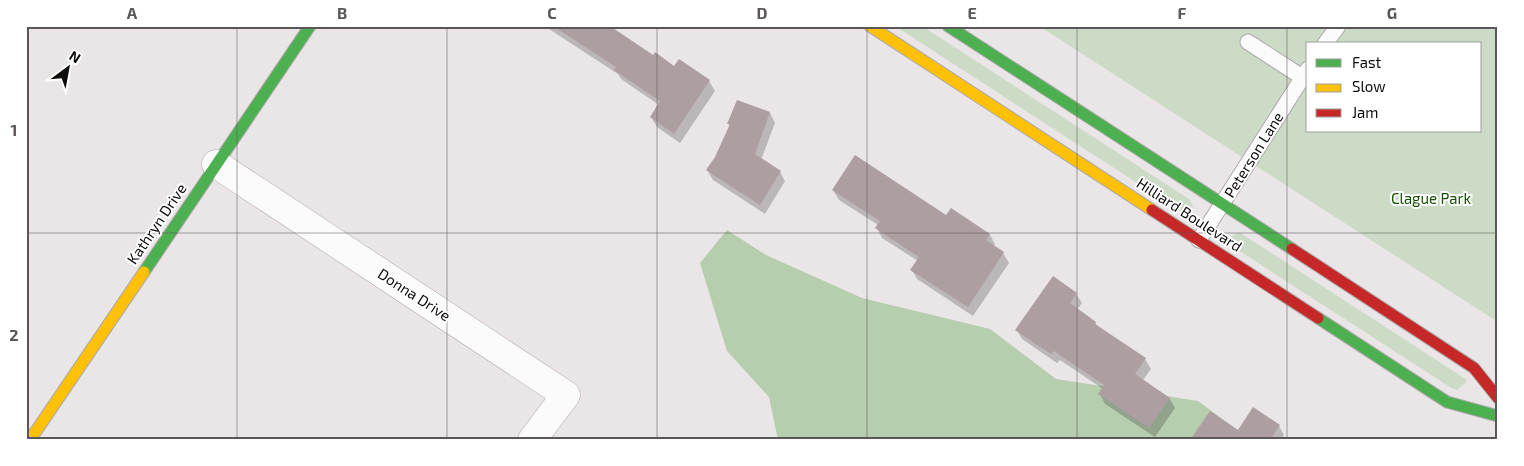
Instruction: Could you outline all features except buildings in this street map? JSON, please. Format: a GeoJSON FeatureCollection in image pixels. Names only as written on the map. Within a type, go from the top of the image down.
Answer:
{"type":"FeatureCollection","features":[{"type":"Feature","properties":{"kind":"main road","name":"Kathryn Drive"},"geometry":{"type":"LineString","coordinates":[[30,440],[310,26]]}},
{"type":"Feature","properties":{"kind":"main road","name":"Hilliard Boulevard"},"geometry":{"type":"LineString","coordinates":[[870,26],[1446,402],[1498,416]]}},
{"type":"Feature","properties":{"kind":"main road","name":"Hilliard Boulevard"},"geometry":{"type":"LineString","coordinates":[[948,26],[1474,368],[1498,398]]}},
{"type":"Feature","properties":{"kind":"street","name":"Donna Drive"},"geometry":{"type":"LineString","coordinates":[[216,164],[566,395],[532,440]]}},
{"type":"Feature","properties":{"kind":"lane"},"geometry":{"type":"LineString","coordinates":[[1326,42],[1338,26]]}},
{"type":"Feature","properties":{"kind":"lane"},"geometry":{"type":"LineString","coordinates":[[1248,42],[1305,73]]}},
{"type":"Feature","properties":{"kind":"lane","name":"Peterson Lane"},"geometry":{"type":"LineString","coordinates":[[1199,240],[1223,205],[1305,73]]}},
{"type":"Feature","properties":{"kind":"green space"},"geometry":{"type":"Polygon","coordinates":[[[895,26],[922,26],[1189,199],[1193,206],[1192,208],[1189,211],[1182,212],[895,26]]]}},
{"type":"Feature","properties":{"kind":"green space","name":"Clague Park"},"geometry":{"type":"Polygon","coordinates":[[[1039,26],[1498,26],[1498,322],[1039,26]]]}},
{"type":"Feature","properties":{"kind":"green space"},"geometry":{"type":"Polygon","coordinates":[[[727,230],[766,255],[862,298],[990,329],[1056,379],[1198,401],[1251,440],[778,440],[769,397],[727,351],[700,263],[727,230]]]}},
{"type":"Feature","properties":{"kind":"green space"},"geometry":{"type":"Polygon","coordinates":[[[1238,233],[1467,380],[1457,390],[1453,389],[1235,248],[1231,240],[1238,233]]]}},
{"type":"Feature","properties":{"kind":"traffic: fast"},"geometry":{"type":"LineString","coordinates":[[144,272],[310,26]]}},
{"type":"Feature","properties":{"kind":"traffic: fast"},"geometry":{"type":"LineString","coordinates":[[948,26],[1292,249]]}},
{"type":"Feature","properties":{"kind":"traffic: fast"},"geometry":{"type":"LineString","coordinates":[[1318,318],[1447,402],[1498,416]]}},
{"type":"Feature","properties":{"kind":"traffic: slow"},"geometry":{"type":"LineString","coordinates":[[870,26],[1152,210]]}},
{"type":"Feature","properties":{"kind":"traffic: slow"},"geometry":{"type":"LineString","coordinates":[[30,440],[144,272]]}},
{"type":"Feature","properties":{"kind":"traffic: jam"},"geometry":{"type":"LineString","coordinates":[[1152,210],[1318,318]]}},
{"type":"Feature","properties":{"kind":"traffic: jam"},"geometry":{"type":"LineString","coordinates":[[1292,249],[1474,368],[1498,398]]}}]}
